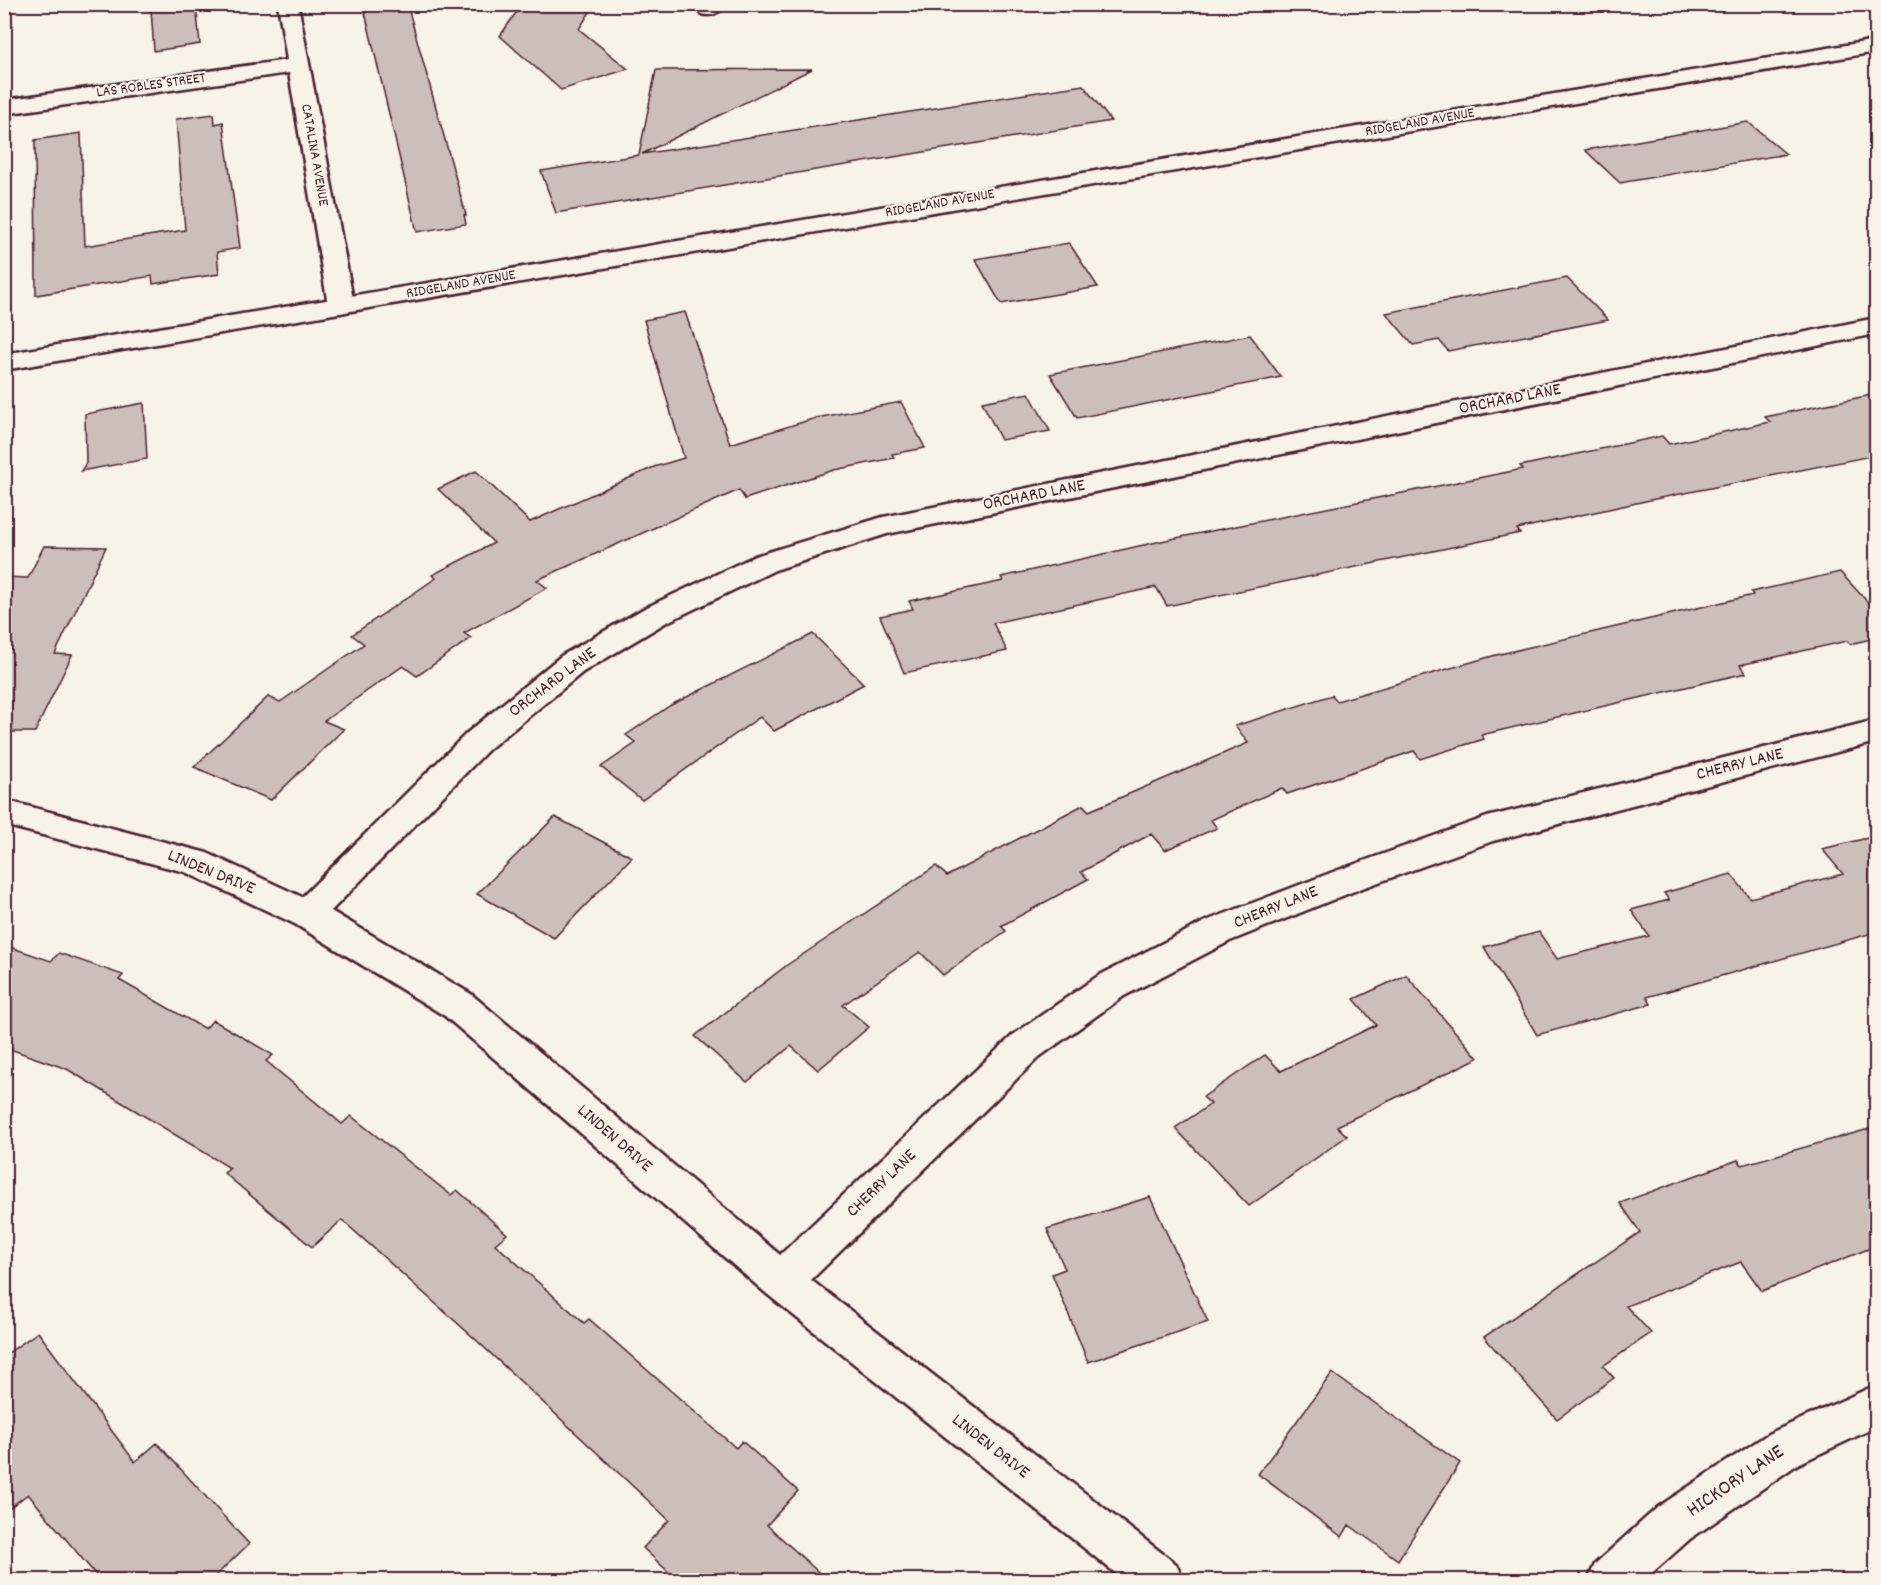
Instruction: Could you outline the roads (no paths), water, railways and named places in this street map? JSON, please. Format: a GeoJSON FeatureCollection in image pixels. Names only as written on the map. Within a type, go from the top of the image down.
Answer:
{"type":"FeatureCollection","features":[{"type":"Feature","properties":{"kind":"street","name":"CATALINA AVENUE"},"geometry":{"type":"LineString","coordinates":[[288,4],[341,305]]}},
{"type":"Feature","properties":{"kind":"street","name":"RIDGELAND AVENUE"},"geometry":{"type":"LineString","coordinates":[[4,362],[1876,46]]}},
{"type":"Feature","properties":{"kind":"street","name":"LAS ROBLES STREET"},"geometry":{"type":"LineString","coordinates":[[4,107],[298,65]]}},
{"type":"Feature","properties":{"kind":"street","name":"ORCHARD LANE"},"geometry":{"type":"LineString","coordinates":[[307,914],[478,741],[572,664],[654,616],[765,563],[883,526],[1876,326]]}},
{"type":"Feature","properties":{"kind":"street","name":"CHERRY LANE"},"geometry":{"type":"LineString","coordinates":[[781,1281],[1026,1046],[1111,986],[1218,931],[1345,881],[1487,830],[1876,731]]}},
{"type":"Feature","properties":{"kind":"street","name":"LINDEN DRIVE"},"geometry":{"type":"LineString","coordinates":[[4,812],[195,862],[307,914],[458,1005],[781,1281],[1160,1581]]}},
{"type":"Feature","properties":{"kind":"street","name":"HICKORY LANE"},"geometry":{"type":"LineString","coordinates":[[1611,1581],[1674,1523],[1783,1449],[1876,1406]]}}]}
